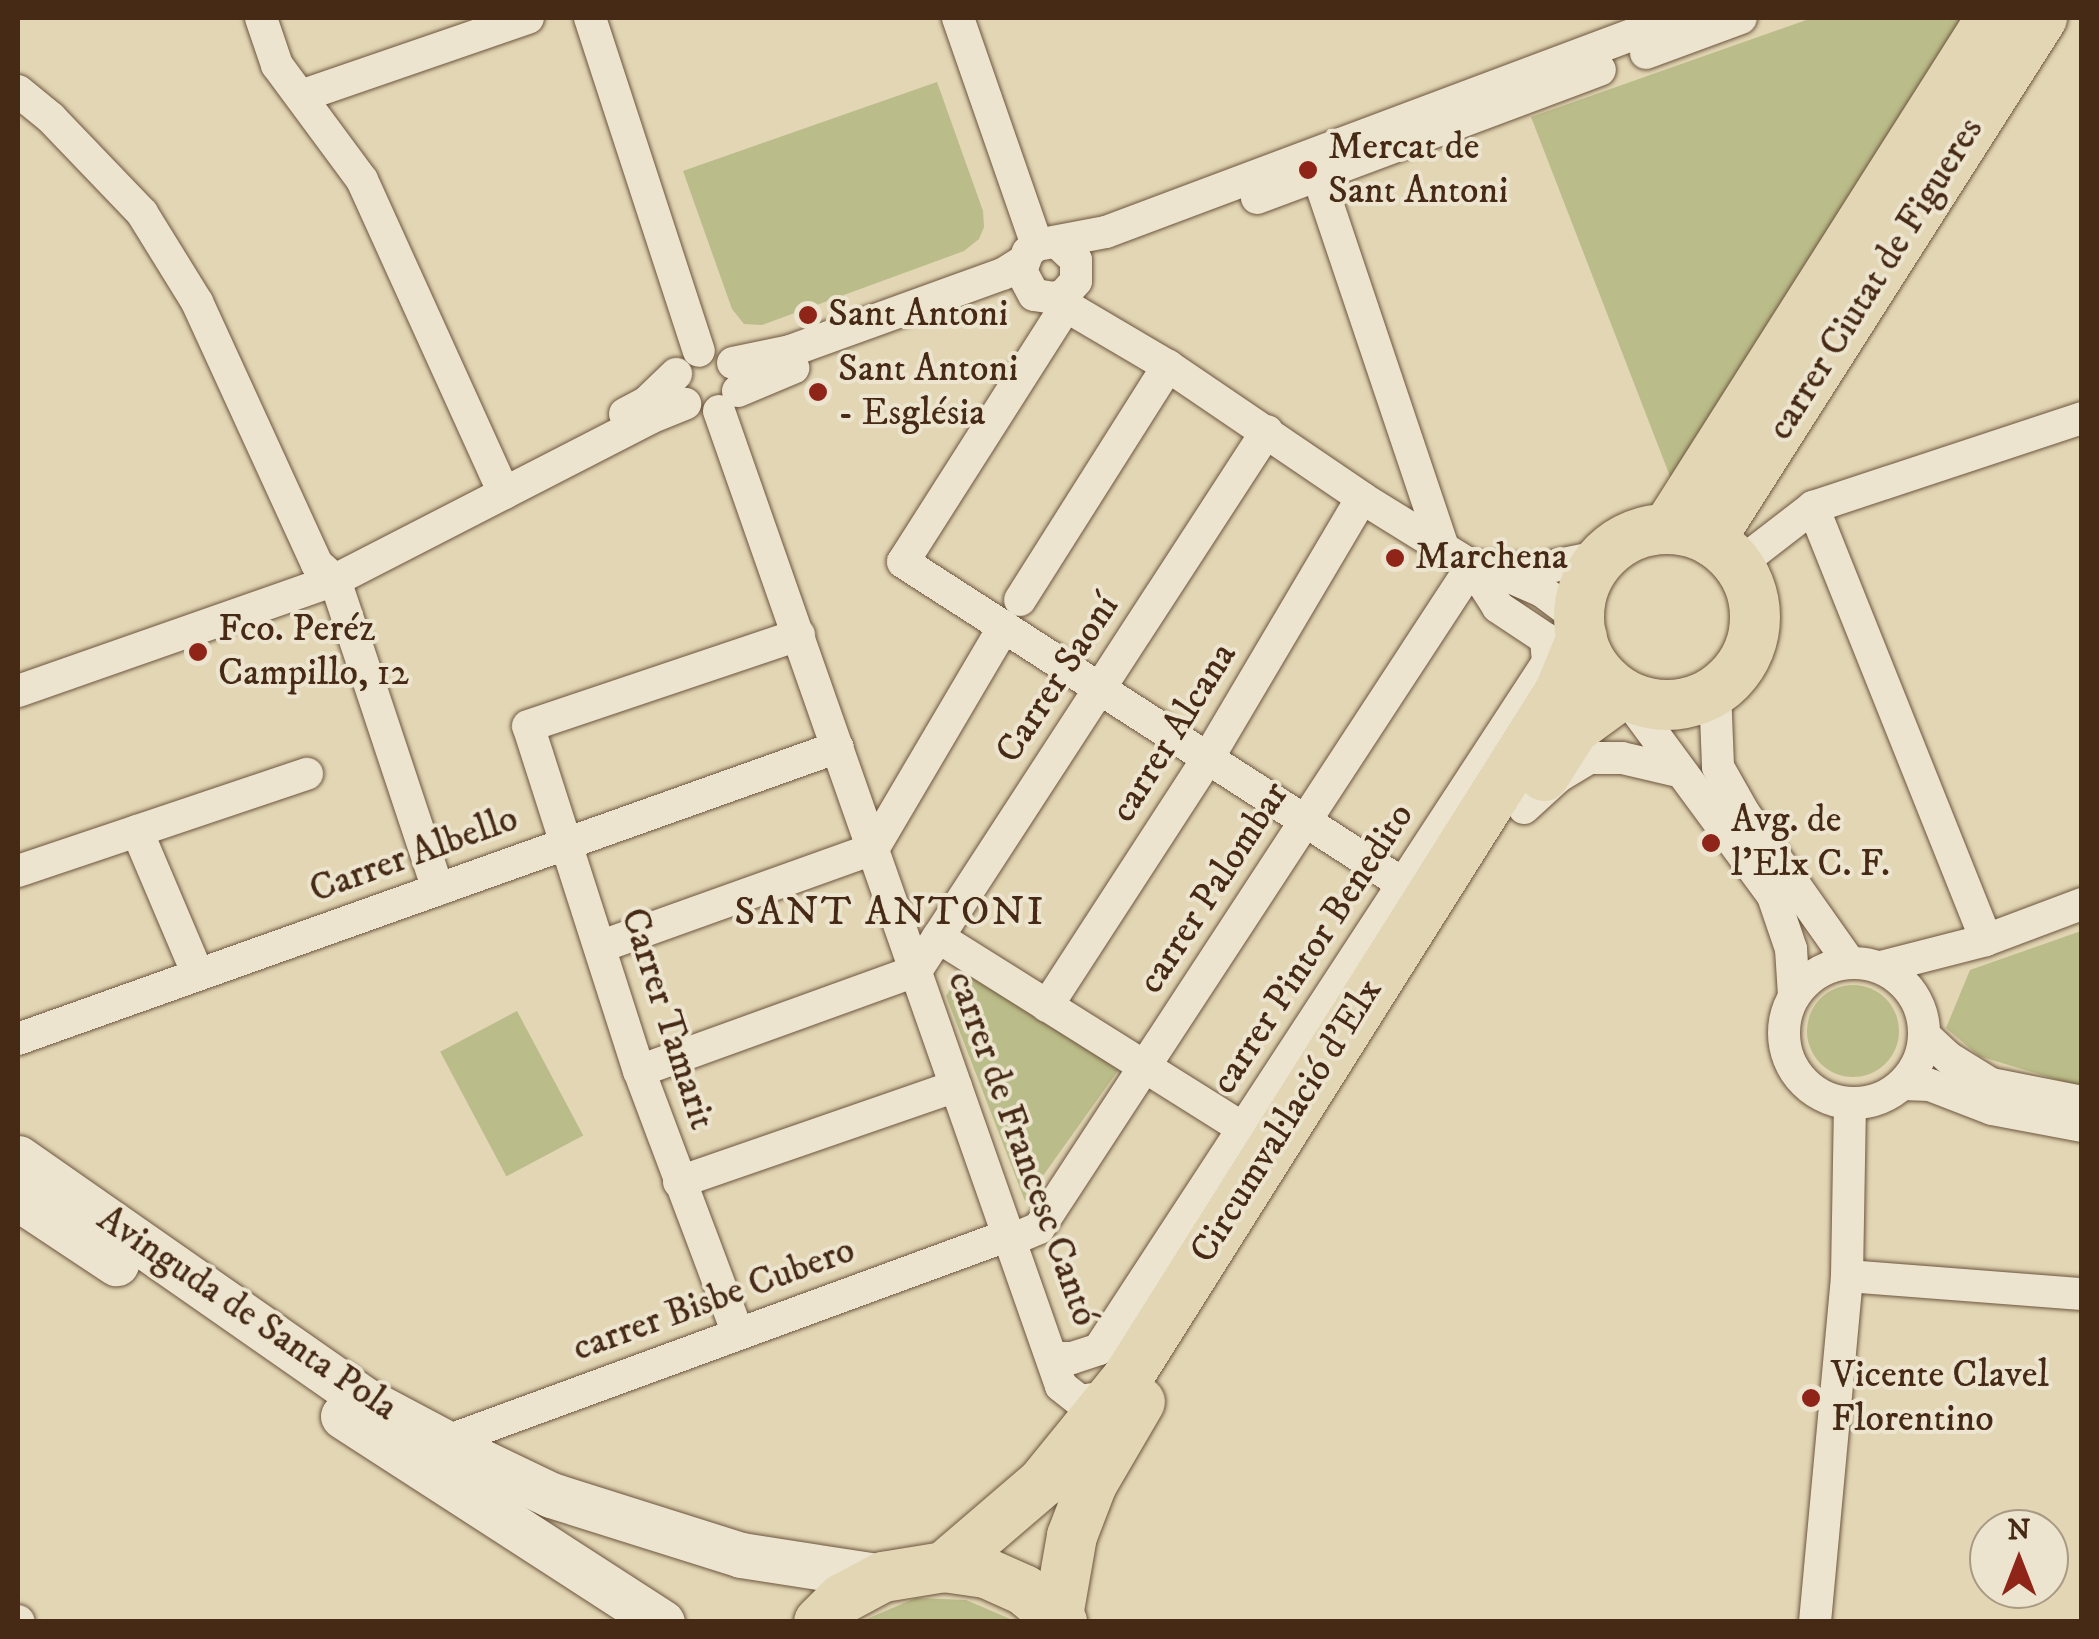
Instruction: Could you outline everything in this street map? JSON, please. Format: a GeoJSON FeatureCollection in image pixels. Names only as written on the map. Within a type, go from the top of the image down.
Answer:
{"type":"FeatureCollection","features":[{"type":"Feature","properties":{"kind":"main road","name":"carrer Ciutat de Figueres"},"geometry":{"type":"LineString","coordinates":[[1705,544],[1992,18]]}},
{"type":"Feature","properties":{"kind":"main road","name":"carrer Ciutat de Figueres"},"geometry":{"type":"LineString","coordinates":[[1705,544],[2042,18]]}},
{"type":"Feature","properties":{"kind":"main road"},"geometry":{"type":"LineString","coordinates":[[1627,538],[1705,544],[1752,595],[1752,638],[1742,662],[1715,691],[1668,705],[1623,694],[1592,661],[1580,628],[1582,591],[1603,556],[1627,538]]}},
{"type":"Feature","properties":{"kind":"main road","name":"Circumval·lació d'Elx"},"geometry":{"type":"LineString","coordinates":[[944,1567],[1042,1483],[1128,1377],[1560,691],[1580,628]]}},
{"type":"Feature","properties":{"kind":"main road","name":"Circumval·lació d'Elx"},"geometry":{"type":"LineString","coordinates":[[1060,1619],[1072,1536],[1092,1484],[1123,1428],[1574,729],[1623,694]]}},
{"type":"Feature","properties":{"kind":"main road","name":"Avinguda de Santa Pola"},"geometry":{"type":"LineString","coordinates":[[18,1158],[363,1399],[551,1495],[741,1555],[884,1577]]}},
{"type":"Feature","properties":{"kind":"main road","name":"Avinguda de Santa Pola"},"geometry":{"type":"LineString","coordinates":[[18,1198],[442,1482],[662,1622]]}},
{"type":"Feature","properties":{"kind":"main road"},"geometry":{"type":"LineString","coordinates":[[820,1622],[842,1599],[884,1577],[944,1567],[986,1573],[1024,1590],[1060,1619]]}},
{"type":"Feature","properties":{"kind":"street"},"geometry":{"type":"LineString","coordinates":[[261,18],[277,65],[362,180],[501,485]]}},
{"type":"Feature","properties":{"kind":"street"},"geometry":{"type":"LineString","coordinates":[[301,96],[528,18]]}},
{"type":"Feature","properties":{"kind":"street"},"geometry":{"type":"LineString","coordinates":[[590,18],[698,412],[730,388],[1006,290],[1036,260],[1095,236],[1742,18]]}},
{"type":"Feature","properties":{"kind":"street"},"geometry":{"type":"LineString","coordinates":[[958,18],[1036,260],[1044,298],[1069,291]]}},
{"type":"Feature","properties":{"kind":"street"},"geometry":{"type":"LineString","coordinates":[[1403,884],[1099,688],[1012,614],[903,562],[1069,291],[1113,251],[1677,18]]}},
{"type":"Feature","properties":{"kind":"street"},"geometry":{"type":"LineString","coordinates":[[18,92],[51,118],[142,213],[197,302],[326,572],[438,889]]}},
{"type":"Feature","properties":{"kind":"street"},"geometry":{"type":"LineString","coordinates":[[1314,165],[1442,544]]}},
{"type":"Feature","properties":{"kind":"street"},"geometry":{"type":"LineString","coordinates":[[1036,260],[1076,260],[1069,291]]}},
{"type":"Feature","properties":{"kind":"street"},"geometry":{"type":"LineString","coordinates":[[1069,291],[1168,366],[1362,498],[1485,568],[1542,592],[1580,628]]}},
{"type":"Feature","properties":{"kind":"street"},"geometry":{"type":"LineString","coordinates":[[18,684],[326,572],[501,485],[646,404],[719,352],[730,388]]}},
{"type":"Feature","properties":{"kind":"street"},"geometry":{"type":"LineString","coordinates":[[602,946],[874,848],[1012,614],[1168,366]]}},
{"type":"Feature","properties":{"kind":"street","name":"carrer de Francesc Cantó"},"geometry":{"type":"LineString","coordinates":[[730,388],[798,635],[1061,1386],[1080,1401],[1104,1397],[1128,1377]]}},
{"type":"Feature","properties":{"kind":"street"},"geometry":{"type":"LineString","coordinates":[[1705,544],[2082,418]]}},
{"type":"Feature","properties":{"kind":"street","name":"Carrer Saoní"},"geometry":{"type":"LineString","coordinates":[[916,970],[1267,432]]}},
{"type":"Feature","properties":{"kind":"street","name":"carrer Alcana"},"geometry":{"type":"LineString","coordinates":[[1047,1006],[1208,758],[1362,498]]}},
{"type":"Feature","properties":{"kind":"street"},"geometry":{"type":"LineString","coordinates":[[1813,506],[1986,940]]}},
{"type":"Feature","properties":{"kind":"street"},"geometry":{"type":"LineString","coordinates":[[1485,568],[1534,570],[1603,556]]}},
{"type":"Feature","properties":{"kind":"street","name":"carrer Palombar"},"geometry":{"type":"LineString","coordinates":[[1010,1238],[1038,1228],[1305,820],[1485,568]]}},
{"type":"Feature","properties":{"kind":"street","name":"carrer Pintor Benedito"},"geometry":{"type":"LineString","coordinates":[[1054,1358],[1099,1349],[1548,662],[1546,639],[1498,607],[1485,568]]}},
{"type":"Feature","properties":{"kind":"street","name":"Carrer Tamarit"},"geometry":{"type":"LineString","coordinates":[[738,1334],[638,1071],[602,946],[528,726],[798,635]]}},
{"type":"Feature","properties":{"kind":"street"},"geometry":{"type":"LineString","coordinates":[[1715,691],[1718,767],[1744,813],[1866,965],[1903,982],[1918,1002],[1925,1036],[1918,1062],[1903,1084],[1878,1099],[1850,1103],[1822,1095],[1800,1077],[1786,1052],[1784,1022],[1794,996],[1818,972],[1866,965],[1986,940],[2082,904]]}},
{"type":"Feature","properties":{"kind":"street"},"geometry":{"type":"LineString","coordinates":[[1623,694],[1773,896],[1791,949],[1794,996]]}},
{"type":"Feature","properties":{"kind":"street","name":"Carrer Albello"},"geometry":{"type":"LineString","coordinates":[[18,1039],[838,747]]}},
{"type":"Feature","properties":{"kind":"street"},"geometry":{"type":"LineString","coordinates":[[1524,808],[1559,776],[1589,758],[1622,758],[1678,771]]}},
{"type":"Feature","properties":{"kind":"street"},"geometry":{"type":"LineString","coordinates":[[18,871],[307,774]]}},
{"type":"Feature","properties":{"kind":"street"},"geometry":{"type":"LineString","coordinates":[[137,831],[198,975]]}},
{"type":"Feature","properties":{"kind":"street"},"geometry":{"type":"LineString","coordinates":[[938,937],[1244,1129]]}},
{"type":"Feature","properties":{"kind":"street"},"geometry":{"type":"LineString","coordinates":[[1918,1002],[1946,970],[1986,940]]}},
{"type":"Feature","properties":{"kind":"street"},"geometry":{"type":"LineString","coordinates":[[638,1071],[916,970]]}},
{"type":"Feature","properties":{"kind":"street"},"geometry":{"type":"LineString","coordinates":[[1925,1036],[1949,1058],[1991,1084],[2082,1102]]}},
{"type":"Feature","properties":{"kind":"street"},"geometry":{"type":"LineString","coordinates":[[1903,1084],[1930,1085],[1992,1109],[2082,1126]]}},
{"type":"Feature","properties":{"kind":"street"},"geometry":{"type":"LineString","coordinates":[[679,1182],[956,1086]]}},
{"type":"Feature","properties":{"kind":"street"},"geometry":{"type":"LineString","coordinates":[[1815,1622],[1847,1276],[1850,1103]]}},
{"type":"Feature","properties":{"kind":"street","name":"carrer Bisbe Cubero"},"geometry":{"type":"LineString","coordinates":[[447,1441],[1010,1238]]}},
{"type":"Feature","properties":{"kind":"street"},"geometry":{"type":"LineString","coordinates":[[1847,1276],[2082,1294]]}},
{"type":"Feature","properties":{"kind":"green space"},"geometry":{"type":"Polygon","coordinates":[[[1812,18],[1973,18],[1673,484],[1531,117],[1812,18]]]}},
{"type":"Feature","properties":{"kind":"green space"},"geometry":{"type":"Polygon","coordinates":[[[937,82],[983,211],[984,227],[979,239],[964,251],[762,325],[744,324],[732,309],[683,171],[937,82]]]}},
{"type":"Feature","properties":{"kind":"green space"},"geometry":{"type":"Polygon","coordinates":[[[2081,931],[2081,1087],[1979,1056],[1946,1028],[1970,970],[2081,931]]]}},
{"type":"Feature","properties":{"kind":"green space"},"geometry":{"type":"Polygon","coordinates":[[[964,967],[1122,1065],[1025,1201],[946,996],[964,967]]]}},
{"type":"Feature","properties":{"kind":"green space"},"geometry":{"type":"Polygon","coordinates":[[[1853,985],[1871,989],[1885,999],[1895,1013],[1899,1031],[1895,1049],[1885,1063],[1871,1073],[1853,1077],[1835,1073],[1821,1063],[1811,1049],[1807,1031],[1811,1013],[1821,999],[1835,989],[1853,985]]]}},
{"type":"Feature","properties":{"kind":"green space"},"geometry":{"type":"Polygon","coordinates":[[[517,1011],[583,1135],[506,1176],[440,1052],[517,1011]]]}},
{"type":"Feature","properties":{"kind":"green space"},"geometry":{"type":"Polygon","coordinates":[[[916,1598],[966,1600],[1015,1621],[862,1621],[916,1598]]]}},
{"type":"Feature","properties":{"kind":"place","name":"Mercat de Sant Antoni"},"geometry":{"type":"Point","coordinates":[1308,170]}},
{"type":"Feature","properties":{"kind":"place","name":"Sant Antoni"},"geometry":{"type":"Point","coordinates":[808,315]}},
{"type":"Feature","properties":{"kind":"place","name":"Sant Antoni - Església"},"geometry":{"type":"Point","coordinates":[818,392]}},
{"type":"Feature","properties":{"kind":"place","name":"Marchena"},"geometry":{"type":"Point","coordinates":[1395,558]}},
{"type":"Feature","properties":{"kind":"place","name":"Fco. Peréz Campillo, 12"},"geometry":{"type":"Point","coordinates":[198,652]}},
{"type":"Feature","properties":{"kind":"place","name":"Avg. de l'Elx C. F."},"geometry":{"type":"Point","coordinates":[1711,843]}},
{"type":"Feature","properties":{"kind":"place","name":"Vicente Clavel Florentino"},"geometry":{"type":"Point","coordinates":[1811,1398]}},
{"type":"Feature","properties":{"kind":"district","name":"SANT ANTONI"},"geometry":{"type":"Point","coordinates":[890,913]}}]}
